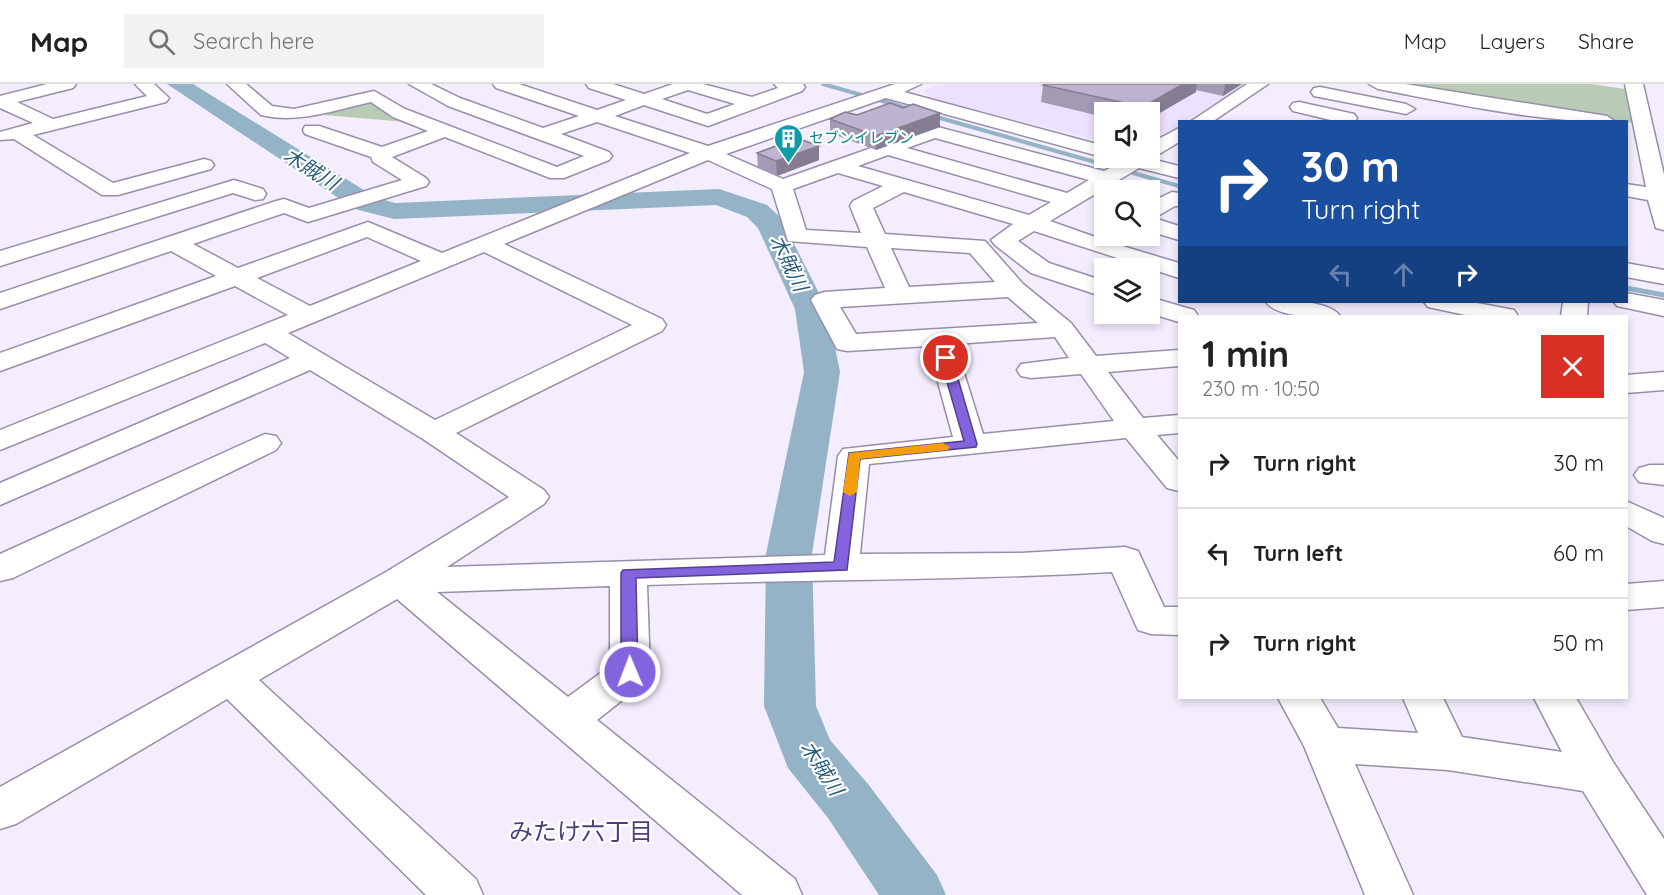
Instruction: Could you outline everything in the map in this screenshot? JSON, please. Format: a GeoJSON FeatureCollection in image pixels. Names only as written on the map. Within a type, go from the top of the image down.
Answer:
{"type":"FeatureCollection","features":[{"type":"Feature","properties":{"kind":"street"},"geometry":{"type":"LineString","coordinates":[[0,101],[67,84]]}},
{"type":"Feature","properties":{"kind":"street"},"geometry":{"type":"LineString","coordinates":[[8,135],[160,98],[144,84]]}},
{"type":"Feature","properties":{"kind":"street"},"geometry":{"type":"LineString","coordinates":[[236,84],[267,111],[294,114],[320,106],[374,96]]}},
{"type":"Feature","properties":{"kind":"street"},"geometry":{"type":"LineString","coordinates":[[357,84],[399,113],[557,174],[602,156],[454,102],[418,84]]}},
{"type":"Feature","properties":{"kind":"street"},"geometry":{"type":"LineString","coordinates":[[502,84],[708,153],[782,186],[934,132],[1106,178]]}},
{"type":"Feature","properties":{"kind":"street"},"geometry":{"type":"LineString","coordinates":[[595,84],[708,120],[796,87],[783,84]]}},
{"type":"Feature","properties":{"kind":"street"},"geometry":{"type":"LineString","coordinates":[[543,134],[687,84],[753,103]]}},
{"type":"Feature","properties":{"kind":"street"},"geometry":{"type":"LineString","coordinates":[[0,441],[708,153],[912,84]]}},
{"type":"Feature","properties":{"kind":"street"},"geometry":{"type":"LineString","coordinates":[[1202,120],[1259,84]]}},
{"type":"Feature","properties":{"kind":"street"},"geometry":{"type":"LineString","coordinates":[[1378,84],[1590,120]]}},
{"type":"Feature","properties":{"kind":"street"},"geometry":{"type":"LineString","coordinates":[[1634,84],[1635,126],[1661,196],[1664,223]]}},
{"type":"Feature","properties":{"kind":"street"},"geometry":{"type":"LineString","coordinates":[[1350,120],[1292,112],[1326,88],[1421,112]]}},
{"type":"Feature","properties":{"kind":"street"},"geometry":{"type":"LineString","coordinates":[[304,92],[320,106]]}},
{"type":"Feature","properties":{"kind":"street"},"geometry":{"type":"LineString","coordinates":[[886,93],[1094,149]]}},
{"type":"Feature","properties":{"kind":"street"},"geometry":{"type":"LineString","coordinates":[[0,101],[51,125]]}},
{"type":"Feature","properties":{"kind":"street"},"geometry":{"type":"LineString","coordinates":[[312,130],[381,154],[447,130]]}},
{"type":"Feature","properties":{"kind":"street"},"geometry":{"type":"LineString","coordinates":[[8,135],[110,190],[204,165]]}},
{"type":"Feature","properties":{"kind":"street"},"geometry":{"type":"LineString","coordinates":[[1160,146],[1178,135]]}},
{"type":"Feature","properties":{"kind":"street"},"geometry":{"type":"LineString","coordinates":[[889,149],[1068,200]]}},
{"type":"Feature","properties":{"kind":"street"},"geometry":{"type":"LineString","coordinates":[[0,300],[284,206],[308,215],[418,182],[380,158],[381,154]]}},
{"type":"Feature","properties":{"kind":"street"},"geometry":{"type":"LineString","coordinates":[[1160,161],[1178,171]]}},
{"type":"Feature","properties":{"kind":"street"},"geometry":{"type":"LineString","coordinates":[[840,167],[1030,222],[1094,238]]}},
{"type":"Feature","properties":{"kind":"street"},"geometry":{"type":"LineString","coordinates":[[1094,287],[1040,268],[1003,240],[1124,168]]}},
{"type":"Feature","properties":{"kind":"street"},"geometry":{"type":"LineString","coordinates":[[900,295],[861,206],[902,185]]}},
{"type":"Feature","properties":{"kind":"street"},"geometry":{"type":"LineString","coordinates":[[0,259],[234,186],[255,194]]}},
{"type":"Feature","properties":{"kind":"street"},"geometry":{"type":"LineString","coordinates":[[782,186],[796,236],[977,246],[1014,289],[1062,329],[1134,428],[1178,480]]}},
{"type":"Feature","properties":{"kind":"street"},"geometry":{"type":"LineString","coordinates":[[1628,190],[1661,196]]}},
{"type":"Feature","properties":{"kind":"street"},"geometry":{"type":"LineString","coordinates":[[1160,206],[1172,198],[1178,200]]}},
{"type":"Feature","properties":{"kind":"street"},"geometry":{"type":"LineString","coordinates":[[167,207],[212,230]]}},
{"type":"Feature","properties":{"kind":"street"},"geometry":{"type":"LineString","coordinates":[[1160,227],[1178,233]]}},
{"type":"Feature","properties":{"kind":"street"},"geometry":{"type":"LineString","coordinates":[[0,363],[368,229],[441,261]]}},
{"type":"Feature","properties":{"kind":"street"},"geometry":{"type":"LineString","coordinates":[[173,243],[309,315]]}},
{"type":"Feature","properties":{"kind":"street"},"geometry":{"type":"LineString","coordinates":[[434,432],[652,325],[483,243]]}},
{"type":"Feature","properties":{"kind":"street"},"geometry":{"type":"LineString","coordinates":[[1120,246],[1178,271]]}},
{"type":"Feature","properties":{"kind":"street"},"geometry":{"type":"LineString","coordinates":[[1628,270],[1664,277]]}},
{"type":"Feature","properties":{"kind":"street"},"geometry":{"type":"LineString","coordinates":[[1014,289],[824,300],[847,343],[1062,329]]}},
{"type":"Feature","properties":{"kind":"street"},"geometry":{"type":"LineString","coordinates":[[1628,301],[1664,308]]}},
{"type":"Feature","properties":{"kind":"street"},"geometry":{"type":"LineString","coordinates":[[1282,303],[1324,315]]}},
{"type":"Feature","properties":{"kind":"street"},"geometry":{"type":"LineString","coordinates":[[1442,303],[1500,315]]}},
{"type":"Feature","properties":{"kind":"street"},"geometry":{"type":"LineString","coordinates":[[1160,308],[1182,315]]}},
{"type":"Feature","properties":{"kind":"street"},"geometry":{"type":"LineString","coordinates":[[0,810],[399,581],[532,497],[434,432],[266,333]]}},
{"type":"Feature","properties":{"kind":"street"},"geometry":{"type":"LineString","coordinates":[[939,337],[971,444]]}},
{"type":"Feature","properties":{"kind":"street"},"geometry":{"type":"LineString","coordinates":[[1031,370],[1178,358]]}},
{"type":"Feature","properties":{"kind":"street"},"geometry":{"type":"LineString","coordinates":[[0,495],[312,359]]}},
{"type":"Feature","properties":{"kind":"street"},"geometry":{"type":"LineString","coordinates":[[1628,384],[1664,381]]}},
{"type":"Feature","properties":{"kind":"street"},"geometry":{"type":"LineString","coordinates":[[826,567],[854,456],[1178,424]]}},
{"type":"Feature","properties":{"kind":"street"},"geometry":{"type":"LineString","coordinates":[[0,569],[265,443]]}},
{"type":"Feature","properties":{"kind":"street"},"geometry":{"type":"LineString","coordinates":[[1628,513],[1664,533]]}},
{"type":"Feature","properties":{"kind":"street"},"geometry":{"type":"LineString","coordinates":[[399,581],[759,568],[1021,565],[1125,559],[1151,620],[1178,621]]}},
{"type":"Feature","properties":{"kind":"street"},"geometry":{"type":"LineString","coordinates":[[568,720],[630,672],[628,573]]}},
{"type":"Feature","properties":{"kind":"street"},"geometry":{"type":"LineString","coordinates":[[399,581],[778,895]]}},
{"type":"Feature","properties":{"kind":"street"},"geometry":{"type":"LineString","coordinates":[[1628,597],[1664,594]]}},
{"type":"Feature","properties":{"kind":"street"},"geometry":{"type":"LineString","coordinates":[[230,678],[459,895]]}},
{"type":"Feature","properties":{"kind":"street"},"geometry":{"type":"LineString","coordinates":[[1300,699],[1325,745],[1389,895]]}},
{"type":"Feature","properties":{"kind":"street"},"geometry":{"type":"LineString","coordinates":[[1424,699],[1448,752]]}},
{"type":"Feature","properties":{"kind":"street"},"geometry":{"type":"LineString","coordinates":[[1556,699],[1597,775],[1664,880]]}},
{"type":"Feature","properties":{"kind":"street"},"geometry":{"type":"LineString","coordinates":[[1325,745],[1448,752],[1597,775]]}},
{"type":"Feature","properties":{"kind":"shaded area"},"geometry":{"type":"Polygon","coordinates":[[[941,84],[1248,84],[1188,120],[1178,120],[1178,127],[1160,137],[1160,102],[1094,102],[1094,139],[929,98],[924,90],[941,84]]]}},
{"type":"Feature","properties":{"kind":"green space"},"geometry":{"type":"Polygon","coordinates":[[[1384,84],[1591,84],[1625,89],[1635,121],[1629,123],[1628,120],[1608,120],[1468,100],[1384,84]]]}},
{"type":"Feature","properties":{"kind":"green space"},"geometry":{"type":"Polygon","coordinates":[[[366,101],[407,122],[312,114],[366,101]]]}},
{"type":"Feature","properties":{"kind":"building"},"geometry":{"type":"Polygon","coordinates":[[[1183,84],[1152,102],[1120,102],[1043,85],[1183,84]]]}},
{"type":"Feature","properties":{"kind":"building"},"geometry":{"type":"Polygon","coordinates":[[[890,103],[903,108],[913,104],[940,113],[876,136],[830,119],[845,112],[857,115],[890,103]]]}},
{"type":"Feature","properties":{"kind":"building"},"geometry":{"type":"Polygon","coordinates":[[[797,138],[819,146],[776,161],[757,153],[797,138]]]}},
{"type":"Feature","properties":{"kind":"waterway","name":"木賊川"},"geometry":{"type":"LineString","coordinates":[[178,84],[365,203],[394,211],[719,197],[757,211],[771,224],[811,309],[822,372],[789,554],[790,706],[807,752],[848,801],[915,895]]}},
{"type":"Feature","properties":{"kind":"waterway"},"geometry":{"type":"LineString","coordinates":[[823,84],[914,110]]}},
{"type":"Feature","properties":{"kind":"waterway"},"geometry":{"type":"LineString","coordinates":[[933,116],[1094,162]]}},
{"type":"Feature","properties":{"kind":"waterway"},"geometry":{"type":"LineString","coordinates":[[1133,173],[1178,186]]}},
{"type":"Feature","properties":{"kind":"waterway"},"geometry":{"type":"LineString","coordinates":[[1628,288],[1664,295]]}},
{"type":"Feature","properties":{"kind":"slow traffic"},"geometry":{"type":"LineString","coordinates":[[850,492],[854,456],[943,447]]}},
{"type":"Feature","properties":{"kind":"place","name":"セブンイレブン"},"geometry":{"type":"Point","coordinates":[788,164]}},
{"type":"Feature","properties":{"kind":"district","name":"みたけ六丁目"},"geometry":{"type":"Point","coordinates":[581,832]}},
{"type":"Feature","properties":{"kind":"route"},"geometry":{"type":"LineString","coordinates":[[630,672],[628,573],[841,567],[854,456],[971,444],[946,358]]}}]}
